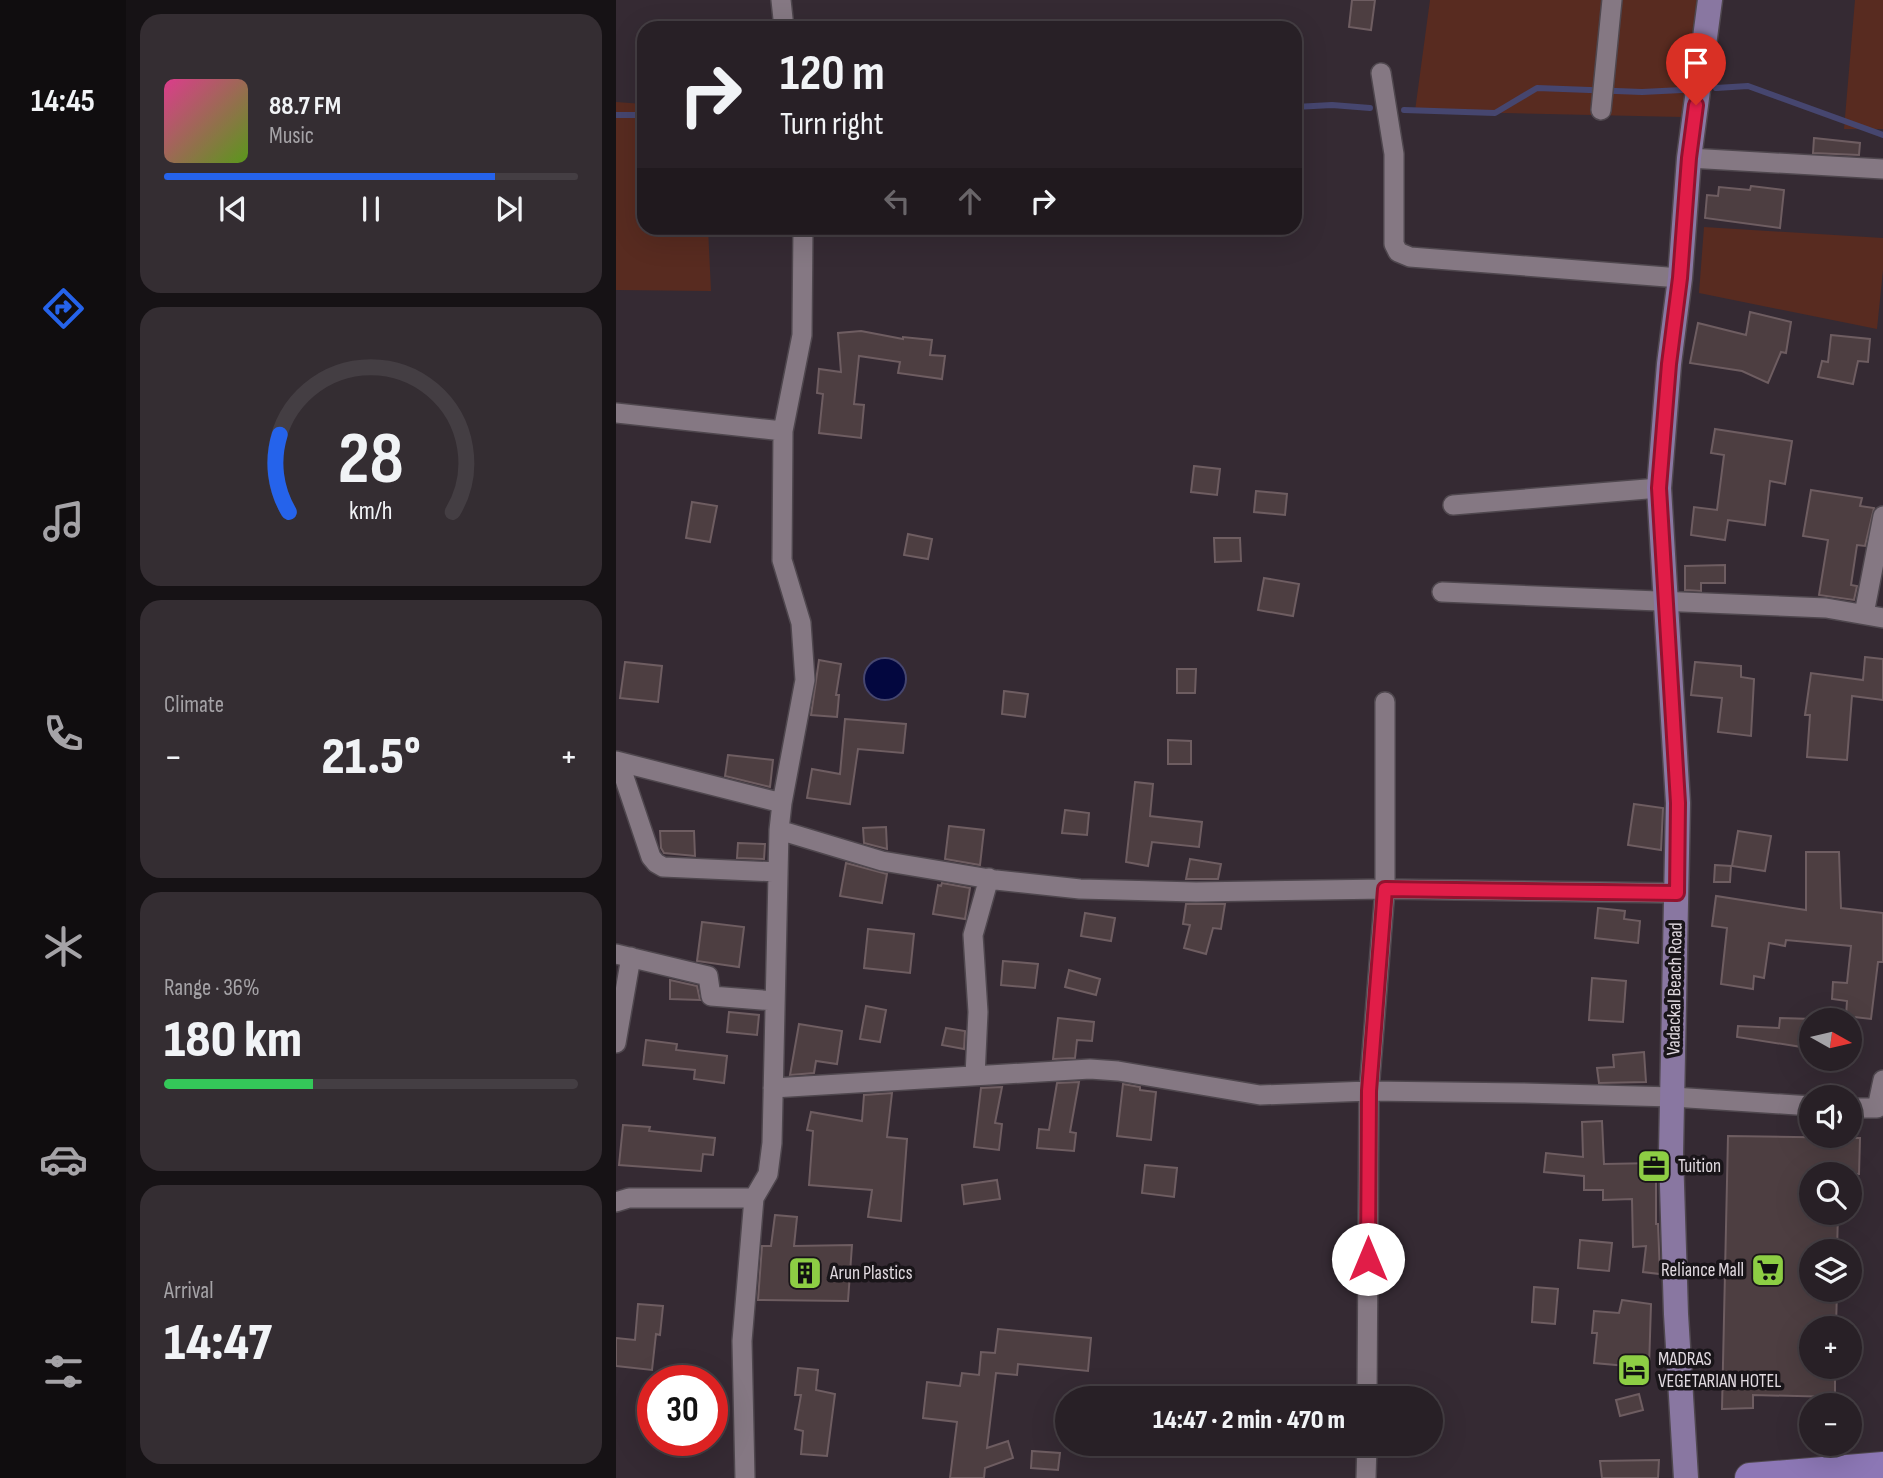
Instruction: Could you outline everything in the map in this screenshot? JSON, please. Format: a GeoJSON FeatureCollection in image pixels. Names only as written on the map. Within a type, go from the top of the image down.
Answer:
{"type":"FeatureCollection","features":[{"type":"Feature","properties":{"kind":"highway"},"geometry":{"type":"LineString","coordinates":[[1750,1478],[1883,1467]]}},
{"type":"Feature","properties":{"kind":"main road","name":"Vadackal Beach Road"},"geometry":{"type":"LineString","coordinates":[[1686,1478],[1675,1287],[1671,1153],[1678,803],[1659,488],[1689,158],[1710,0]]}},
{"type":"Feature","properties":{"kind":"street"},"geometry":{"type":"LineString","coordinates":[[781,0],[782,21]]}},
{"type":"Feature","properties":{"kind":"street"},"geometry":{"type":"LineString","coordinates":[[1602,97],[1612,0]]}},
{"type":"Feature","properties":{"kind":"street"},"geometry":{"type":"LineString","coordinates":[[1381,74],[1394,154],[1394,244],[1398,252],[1410,257],[1680,278]]}},
{"type":"Feature","properties":{"kind":"street"},"geometry":{"type":"LineString","coordinates":[[1689,158],[1883,169]]}},
{"type":"Feature","properties":{"kind":"street"},"geometry":{"type":"LineString","coordinates":[[745,1478],[742,1341],[754,1198],[768,1174],[772,1143],[779,830],[805,680],[801,623],[782,560],[783,431],[802,335],[803,235]]}},
{"type":"Feature","properties":{"kind":"street"},"geometry":{"type":"LineString","coordinates":[[616,413],[783,431]]}},
{"type":"Feature","properties":{"kind":"street"},"geometry":{"type":"LineString","coordinates":[[1453,505],[1659,488]]}},
{"type":"Feature","properties":{"kind":"street"},"geometry":{"type":"LineString","coordinates":[[1442,592],[1826,608],[1873,616],[1883,516]]}},
{"type":"Feature","properties":{"kind":"street"},"geometry":{"type":"LineString","coordinates":[[1367,1386],[1369,1091],[1385,889],[1385,702]]}},
{"type":"Feature","properties":{"kind":"street"},"geometry":{"type":"LineString","coordinates":[[617,762],[782,803]]}},
{"type":"Feature","properties":{"kind":"street"},"geometry":{"type":"LineString","coordinates":[[617,762],[651,857],[656,863],[663,867],[778,872]]}},
{"type":"Feature","properties":{"kind":"street"},"geometry":{"type":"LineString","coordinates":[[779,830],[882,862],[1093,890],[1196,892],[1385,889],[1677,893]]}},
{"type":"Feature","properties":{"kind":"street"},"geometry":{"type":"LineString","coordinates":[[975,1076],[978,1012],[973,935],[989,878]]}},
{"type":"Feature","properties":{"kind":"street"},"geometry":{"type":"LineString","coordinates":[[616,1043],[624,956],[708,976],[711,996],[775,1001]]}},
{"type":"Feature","properties":{"kind":"street"},"geometry":{"type":"LineString","coordinates":[[773,1088],[1090,1069],[1129,1073],[1260,1096],[1369,1091],[1673,1097],[1799,1105]]}},
{"type":"Feature","properties":{"kind":"street"},"geometry":{"type":"LineString","coordinates":[[1862,1108],[1880,1109],[1883,1080]]}},
{"type":"Feature","properties":{"kind":"street"},"geometry":{"type":"LineString","coordinates":[[616,1202],[629,1198],[754,1198]]}},
{"type":"Feature","properties":{"kind":"street"},"geometry":{"type":"LineString","coordinates":[[1367,1456],[1367,1478]]}},
{"type":"Feature","properties":{"kind":"shaded area"},"geometry":{"type":"Polygon","coordinates":[[[1430,0],[1697,0],[1682,117],[1415,111],[1430,0]]]}},
{"type":"Feature","properties":{"kind":"shaded area"},"geometry":{"type":"Polygon","coordinates":[[[1855,0],[1883,0],[1883,129],[1844,129],[1855,0]]]}},
{"type":"Feature","properties":{"kind":"shaded area"},"geometry":{"type":"Polygon","coordinates":[[[616,102],[637,104],[637,235],[708,235],[711,291],[616,290],[616,102]]]}},
{"type":"Feature","properties":{"kind":"shaded area"},"geometry":{"type":"Polygon","coordinates":[[[1704,227],[1883,238],[1883,270],[1877,329],[1699,293],[1704,227]]]}},
{"type":"Feature","properties":{"kind":"shaded area"},"geometry":{"type":"Polygon","coordinates":[[[885,658],[900,664],[906,679],[900,694],[885,700],[870,694],[864,679],[870,664],[885,658]]]}},
{"type":"Feature","properties":{"kind":"building"},"geometry":{"type":"Polygon","coordinates":[[[1352,0],[1375,0],[1371,30],[1349,27],[1352,0]]]}},
{"type":"Feature","properties":{"kind":"building"},"geometry":{"type":"Polygon","coordinates":[[[1814,138],[1860,143],[1859,155],[1813,153],[1814,138]]]}},
{"type":"Feature","properties":{"kind":"building"},"geometry":{"type":"Polygon","coordinates":[[[1751,186],[1784,190],[1780,228],[1705,218],[1707,195],[1718,196],[1719,187],[1750,190],[1751,186]]]}},
{"type":"Feature","properties":{"kind":"building"},"geometry":{"type":"Polygon","coordinates":[[[1750,312],[1791,322],[1786,353],[1781,352],[1768,383],[1742,371],[1690,363],[1698,323],[1746,335],[1750,312]]]}},
{"type":"Feature","properties":{"kind":"building"},"geometry":{"type":"Polygon","coordinates":[[[861,331],[903,339],[932,340],[930,355],[945,356],[942,379],[898,373],[900,362],[859,356],[854,404],[864,405],[861,438],[819,433],[823,394],[817,393],[819,369],[841,372],[838,333],[861,331]]]}},
{"type":"Feature","properties":{"kind":"building"},"geometry":{"type":"Polygon","coordinates":[[[1831,335],[1870,339],[1868,362],[1858,361],[1853,384],[1818,377],[1822,361],[1828,362],[1831,335]]]}},
{"type":"Feature","properties":{"kind":"building"},"geometry":{"type":"Polygon","coordinates":[[[1715,429],[1792,441],[1785,484],[1770,481],[1765,525],[1728,520],[1725,540],[1691,535],[1694,507],[1717,510],[1724,455],[1711,453],[1715,429]]]}},
{"type":"Feature","properties":{"kind":"building"},"geometry":{"type":"Polygon","coordinates":[[[1194,466],[1220,469],[1217,495],[1191,492],[1194,466]]]}},
{"type":"Feature","properties":{"kind":"building"},"geometry":{"type":"Polygon","coordinates":[[[1811,490],[1862,498],[1860,506],[1874,508],[1865,546],[1857,545],[1851,585],[1857,586],[1854,600],[1819,595],[1828,540],[1803,536],[1811,490]]]}},
{"type":"Feature","properties":{"kind":"building"},"geometry":{"type":"Polygon","coordinates":[[[1256,491],[1287,494],[1285,515],[1254,512],[1256,491]]]}},
{"type":"Feature","properties":{"kind":"building"},"geometry":{"type":"Polygon","coordinates":[[[692,502],[717,506],[710,542],[686,538],[692,502]]]}},
{"type":"Feature","properties":{"kind":"building"},"geometry":{"type":"Polygon","coordinates":[[[908,534],[932,539],[928,559],[904,555],[908,534]]]}},
{"type":"Feature","properties":{"kind":"building"},"geometry":{"type":"Polygon","coordinates":[[[1214,538],[1240,538],[1241,561],[1215,562],[1214,538]]]}},
{"type":"Feature","properties":{"kind":"building"},"geometry":{"type":"Polygon","coordinates":[[[1725,565],[1725,583],[1701,583],[1701,591],[1685,590],[1685,566],[1725,565]]]}},
{"type":"Feature","properties":{"kind":"building"},"geometry":{"type":"Polygon","coordinates":[[[1264,578],[1299,584],[1293,616],[1258,610],[1264,578]]]}},
{"type":"Feature","properties":{"kind":"building"},"geometry":{"type":"Polygon","coordinates":[[[1865,657],[1883,659],[1883,700],[1852,696],[1847,760],[1807,757],[1810,715],[1805,715],[1811,673],[1863,680],[1865,657]]]}},
{"type":"Feature","properties":{"kind":"building"},"geometry":{"type":"Polygon","coordinates":[[[819,660],[841,664],[836,695],[839,695],[837,717],[811,715],[819,660]]]}},
{"type":"Feature","properties":{"kind":"building"},"geometry":{"type":"Polygon","coordinates":[[[625,662],[662,666],[658,702],[620,698],[625,662]]]}},
{"type":"Feature","properties":{"kind":"building"},"geometry":{"type":"Polygon","coordinates":[[[1695,662],[1741,666],[1741,677],[1754,679],[1751,736],[1718,732],[1722,698],[1691,695],[1695,662]]]}},
{"type":"Feature","properties":{"kind":"building"},"geometry":{"type":"Polygon","coordinates":[[[1177,669],[1196,669],[1195,693],[1177,693],[1177,669]]]}},
{"type":"Feature","properties":{"kind":"building"},"geometry":{"type":"Polygon","coordinates":[[[1004,691],[1028,694],[1025,717],[1002,714],[1004,691]]]}},
{"type":"Feature","properties":{"kind":"building"},"geometry":{"type":"Polygon","coordinates":[[[845,719],[906,724],[903,753],[858,749],[850,804],[807,798],[812,769],[840,774],[845,719]]]}},
{"type":"Feature","properties":{"kind":"building"},"geometry":{"type":"Polygon","coordinates":[[[1168,740],[1191,741],[1191,764],[1168,764],[1168,740]]]}},
{"type":"Feature","properties":{"kind":"building"},"geometry":{"type":"Polygon","coordinates":[[[728,755],[773,760],[770,787],[725,776],[728,755]]]}},
{"type":"Feature","properties":{"kind":"building"},"geometry":{"type":"Polygon","coordinates":[[[1135,782],[1153,784],[1150,816],[1202,822],[1199,847],[1152,842],[1148,866],[1126,862],[1135,782]]]}},
{"type":"Feature","properties":{"kind":"building"},"geometry":{"type":"Polygon","coordinates":[[[1634,804],[1663,808],[1661,850],[1628,845],[1634,804]]]}},
{"type":"Feature","properties":{"kind":"building"},"geometry":{"type":"Polygon","coordinates":[[[1065,810],[1089,813],[1087,835],[1062,833],[1065,810]]]}},
{"type":"Feature","properties":{"kind":"building"},"geometry":{"type":"Polygon","coordinates":[[[949,826],[984,830],[980,865],[945,859],[949,826]]]}},
{"type":"Feature","properties":{"kind":"building"},"geometry":{"type":"Polygon","coordinates":[[[886,827],[887,849],[864,843],[863,828],[886,827]]]}},
{"type":"Feature","properties":{"kind":"building"},"geometry":{"type":"Polygon","coordinates":[[[660,831],[694,831],[695,856],[664,853],[660,831]]]}},
{"type":"Feature","properties":{"kind":"building"},"geometry":{"type":"Polygon","coordinates":[[[1738,831],[1771,836],[1765,871],[1732,866],[1738,831]]]}},
{"type":"Feature","properties":{"kind":"building"},"geometry":{"type":"Polygon","coordinates":[[[738,843],[765,844],[764,859],[737,858],[738,843]]]}},
{"type":"Feature","properties":{"kind":"building"},"geometry":{"type":"Polygon","coordinates":[[[1806,852],[1839,852],[1841,908],[1883,913],[1883,962],[1878,962],[1871,1019],[1862,1018],[1862,1008],[1847,1008],[1847,1001],[1832,999],[1833,982],[1847,983],[1851,946],[1786,940],[1785,946],[1769,943],[1764,978],[1754,976],[1753,989],[1721,984],[1727,928],[1712,926],[1716,896],[1806,910],[1806,852]]]}},
{"type":"Feature","properties":{"kind":"building"},"geometry":{"type":"Polygon","coordinates":[[[1190,859],[1221,864],[1218,879],[1186,879],[1190,859]]]}},
{"type":"Feature","properties":{"kind":"building"},"geometry":{"type":"Polygon","coordinates":[[[846,863],[887,874],[882,903],[840,896],[846,863]]]}},
{"type":"Feature","properties":{"kind":"building"},"geometry":{"type":"Polygon","coordinates":[[[1715,865],[1731,866],[1730,882],[1714,882],[1715,865]]]}},
{"type":"Feature","properties":{"kind":"building"},"geometry":{"type":"Polygon","coordinates":[[[942,883],[970,888],[965,919],[933,914],[938,885],[941,886],[942,883]]]}},
{"type":"Feature","properties":{"kind":"building"},"geometry":{"type":"Polygon","coordinates":[[[1186,904],[1225,904],[1221,929],[1213,928],[1206,954],[1184,948],[1190,925],[1183,924],[1186,904]]]}},
{"type":"Feature","properties":{"kind":"building"},"geometry":{"type":"Polygon","coordinates":[[[1598,908],[1625,911],[1624,919],[1640,921],[1638,943],[1595,938],[1598,908]]]}},
{"type":"Feature","properties":{"kind":"building"},"geometry":{"type":"Polygon","coordinates":[[[1085,913],[1115,918],[1111,941],[1081,936],[1085,913]]]}},
{"type":"Feature","properties":{"kind":"building"},"geometry":{"type":"Polygon","coordinates":[[[702,922],[744,927],[739,967],[697,961],[702,922]]]}},
{"type":"Feature","properties":{"kind":"building"},"geometry":{"type":"Polygon","coordinates":[[[868,929],[914,934],[910,973],[864,968],[868,929]]]}},
{"type":"Feature","properties":{"kind":"building"},"geometry":{"type":"Polygon","coordinates":[[[1003,961],[1038,964],[1035,988],[1001,985],[1003,961]]]}},
{"type":"Feature","properties":{"kind":"building"},"geometry":{"type":"Polygon","coordinates":[[[1069,970],[1100,979],[1096,995],[1065,987],[1069,970]]]}},
{"type":"Feature","properties":{"kind":"building"},"geometry":{"type":"Polygon","coordinates":[[[1592,978],[1626,981],[1623,1022],[1589,1020],[1592,978]]]}},
{"type":"Feature","properties":{"kind":"building"},"geometry":{"type":"Polygon","coordinates":[[[670,980],[697,986],[700,1000],[670,999],[670,980]]]}},
{"type":"Feature","properties":{"kind":"building"},"geometry":{"type":"Polygon","coordinates":[[[866,1006],[886,1010],[880,1042],[860,1039],[866,1006]]]}},
{"type":"Feature","properties":{"kind":"building"},"geometry":{"type":"Polygon","coordinates":[[[729,1012],[759,1015],[757,1035],[727,1032],[729,1012]]]}},
{"type":"Feature","properties":{"kind":"building"},"geometry":{"type":"Polygon","coordinates":[[[1058,1018],[1094,1022],[1092,1041],[1077,1040],[1075,1058],[1053,1059],[1058,1018]]]}},
{"type":"Feature","properties":{"kind":"building"},"geometry":{"type":"Polygon","coordinates":[[[1780,1018],[1799,1019],[1799,1047],[1737,1037],[1738,1026],[1779,1028],[1780,1018]]]}},
{"type":"Feature","properties":{"kind":"building"},"geometry":{"type":"Polygon","coordinates":[[[799,1024],[842,1031],[837,1064],[816,1061],[814,1073],[790,1075],[799,1024]]]}},
{"type":"Feature","properties":{"kind":"building"},"geometry":{"type":"Polygon","coordinates":[[[946,1028],[965,1031],[964,1049],[942,1045],[946,1028]]]}},
{"type":"Feature","properties":{"kind":"building"},"geometry":{"type":"Polygon","coordinates":[[[646,1040],[677,1044],[676,1050],[727,1056],[724,1083],[694,1079],[695,1070],[643,1065],[646,1040]]]}},
{"type":"Feature","properties":{"kind":"building"},"geometry":{"type":"Polygon","coordinates":[[[1644,1052],[1646,1082],[1599,1083],[1597,1068],[1614,1067],[1613,1055],[1644,1052]]]}},
{"type":"Feature","properties":{"kind":"building"},"geometry":{"type":"Polygon","coordinates":[[[1079,1082],[1070,1132],[1076,1133],[1074,1151],[1037,1148],[1039,1129],[1049,1130],[1057,1083],[1079,1082]]]}},
{"type":"Feature","properties":{"kind":"building"},"geometry":{"type":"Polygon","coordinates":[[[1123,1084],[1156,1092],[1151,1140],[1117,1136],[1123,1084]]]}},
{"type":"Feature","properties":{"kind":"building"},"geometry":{"type":"Polygon","coordinates":[[[1002,1087],[995,1123],[1002,1124],[999,1150],[974,1147],[981,1088],[1002,1087]]]}},
{"type":"Feature","properties":{"kind":"building"},"geometry":{"type":"Polygon","coordinates":[[[892,1093],[887,1137],[907,1139],[901,1221],[868,1217],[872,1190],[809,1185],[813,1131],[807,1130],[811,1112],[862,1121],[864,1095],[892,1093]]]}},
{"type":"Feature","properties":{"kind":"building"},"geometry":{"type":"Polygon","coordinates":[[[1602,1121],[1604,1164],[1656,1163],[1656,1224],[1660,1274],[1643,1272],[1646,1246],[1633,1247],[1632,1199],[1603,1200],[1603,1190],[1584,1190],[1584,1176],[1544,1172],[1546,1153],[1583,1157],[1582,1122],[1602,1121]]]}},
{"type":"Feature","properties":{"kind":"building"},"geometry":{"type":"Polygon","coordinates":[[[623,1125],[650,1127],[649,1131],[715,1138],[713,1155],[703,1154],[701,1171],[619,1165],[623,1125]]]}},
{"type":"Feature","properties":{"kind":"building","name":"Reliance Mall"},"geometry":{"type":"Polygon","coordinates":[[[1728,1136],[1799,1137],[1799,1148],[1860,1148],[1859,1162],[1799,1162],[1799,1225],[1838,1225],[1837,1239],[1799,1239],[1799,1302],[1837,1302],[1836,1316],[1799,1316],[1799,1379],[1835,1379],[1835,1393],[1799,1393],[1799,1396],[1753,1395],[1753,1408],[1722,1409],[1728,1136]]]}},
{"type":"Feature","properties":{"kind":"building"},"geometry":{"type":"Polygon","coordinates":[[[1145,1165],[1177,1168],[1174,1197],[1142,1193],[1145,1165]]]}},
{"type":"Feature","properties":{"kind":"building"},"geometry":{"type":"Polygon","coordinates":[[[997,1180],[1000,1199],[964,1204],[962,1185],[997,1180]]]}},
{"type":"Feature","properties":{"kind":"building","name":"Arun Plastics"},"geometry":{"type":"Polygon","coordinates":[[[775,1215],[797,1217],[794,1246],[852,1245],[848,1301],[758,1300],[762,1246],[771,1246],[775,1215]]]}},
{"type":"Feature","properties":{"kind":"building"},"geometry":{"type":"Polygon","coordinates":[[[1580,1240],[1612,1243],[1609,1271],[1578,1268],[1580,1240]]]}},
{"type":"Feature","properties":{"kind":"building"},"geometry":{"type":"Polygon","coordinates":[[[1534,1287],[1558,1289],[1555,1324],[1532,1322],[1534,1287]]]}},
{"type":"Feature","properties":{"kind":"building"},"geometry":{"type":"Polygon","coordinates":[[[1622,1300],[1651,1304],[1649,1368],[1594,1363],[1597,1333],[1592,1333],[1594,1311],[1619,1313],[1622,1300]]]}},
{"type":"Feature","properties":{"kind":"building"},"geometry":{"type":"Polygon","coordinates":[[[638,1304],[663,1306],[660,1335],[656,1334],[653,1365],[637,1365],[637,1368],[616,1366],[616,1338],[635,1340],[638,1304]]]}},
{"type":"Feature","properties":{"kind":"building"},"geometry":{"type":"Polygon","coordinates":[[[998,1329],[1091,1338],[1088,1371],[1018,1364],[1017,1375],[996,1373],[987,1448],[1008,1441],[1013,1458],[985,1468],[984,1478],[950,1478],[957,1422],[923,1418],[927,1382],[960,1386],[962,1373],[979,1375],[981,1352],[995,1353],[998,1329]]]}},
{"type":"Feature","properties":{"kind":"building"},"geometry":{"type":"Polygon","coordinates":[[[798,1368],[818,1370],[816,1390],[835,1394],[827,1456],[801,1454],[803,1431],[795,1429],[801,1395],[795,1395],[798,1368]]]}},
{"type":"Feature","properties":{"kind":"building"},"geometry":{"type":"Polygon","coordinates":[[[1639,1394],[1643,1410],[1620,1416],[1616,1400],[1639,1394]]]}},
{"type":"Feature","properties":{"kind":"building"},"geometry":{"type":"Polygon","coordinates":[[[1032,1451],[1055,1453],[1055,1456],[1060,1456],[1058,1470],[1031,1468],[1032,1451]]]}},
{"type":"Feature","properties":{"kind":"building"},"geometry":{"type":"Polygon","coordinates":[[[1659,1460],[1658,1478],[1602,1478],[1600,1461],[1659,1460]]]}},
{"type":"Feature","properties":{"kind":"waterway"},"geometry":{"type":"LineString","coordinates":[[1716,88],[1748,86],[1883,135]]}},
{"type":"Feature","properties":{"kind":"waterway"},"geometry":{"type":"LineString","coordinates":[[1404,110],[1495,113],[1537,88],[1642,92],[1682,90]]}},
{"type":"Feature","properties":{"kind":"waterway"},"geometry":{"type":"LineString","coordinates":[[1302,107],[1332,105],[1370,108]]}},
{"type":"Feature","properties":{"kind":"waterway"},"geometry":{"type":"LineString","coordinates":[[616,115],[637,115]]}},
{"type":"Feature","properties":{"kind":"place","name":"Tuition"},"geometry":{"type":"Point","coordinates":[1654,1166]}},
{"type":"Feature","properties":{"kind":"place","name":"Reliance Mall"},"geometry":{"type":"Point","coordinates":[1768,1270]}},
{"type":"Feature","properties":{"kind":"place","name":"Arun Plastics"},"geometry":{"type":"Point","coordinates":[805,1273]}},
{"type":"Feature","properties":{"kind":"place","name":"MADRAS VEGETARIAN HOTEL"},"geometry":{"type":"Point","coordinates":[1634,1370]}},
{"type":"Feature","properties":{"kind":"route"},"geometry":{"type":"LineString","coordinates":[[1368,1259],[1369,1091],[1385,889],[1677,893],[1678,803],[1659,488],[1696,105]]}}]}
